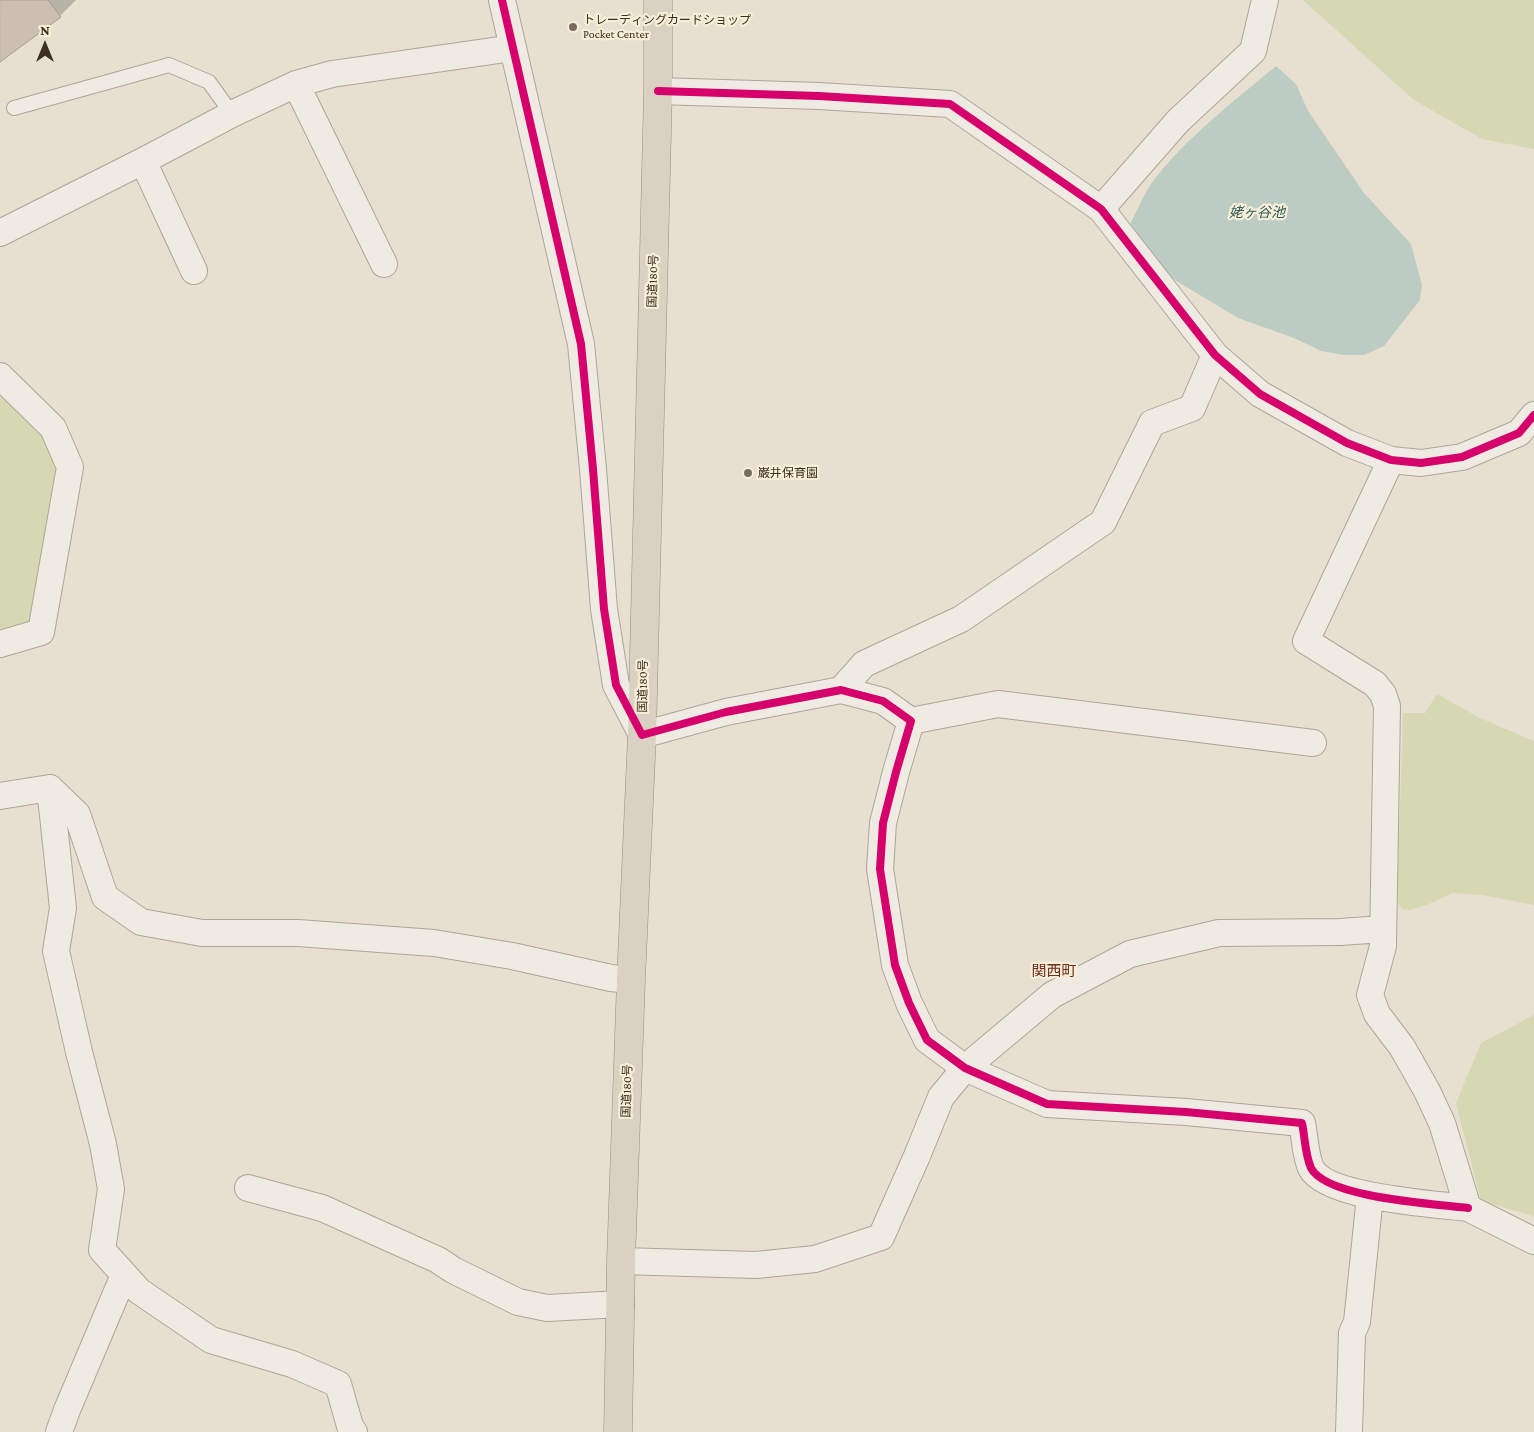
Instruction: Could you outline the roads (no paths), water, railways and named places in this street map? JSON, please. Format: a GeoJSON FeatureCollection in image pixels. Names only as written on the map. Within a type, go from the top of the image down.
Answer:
{"type":"FeatureCollection","features":[{"type":"Feature","properties":{"kind":"highway","name":"国道180号"},"geometry":{"type":"LineString","coordinates":[[618,1432],[631,980],[642,735],[658,91],[658,0]]}},
{"type":"Feature","properties":{"kind":"street"},"geometry":{"type":"LineString","coordinates":[[502,0],[581,344],[604,609],[616,685],[642,735],[726,712],[841,690],[883,701],[911,721],[998,704],[1313,742]]}},
{"type":"Feature","properties":{"kind":"street"},"geometry":{"type":"LineString","coordinates":[[1101,209],[1178,121],[1253,51],[1265,0]]}},
{"type":"Feature","properties":{"kind":"street"},"geometry":{"type":"LineString","coordinates":[[0,233],[143,162],[232,114],[296,84],[332,74],[513,48]]}},
{"type":"Feature","properties":{"kind":"street"},"geometry":{"type":"LineString","coordinates":[[296,84],[384,264]]}},
{"type":"Feature","properties":{"kind":"street"},"geometry":{"type":"LineString","coordinates":[[658,91],[819,96],[950,104],[1101,209],[1215,355],[1260,394],[1347,442],[1391,460],[1421,463],[1462,457],[1519,433],[1534,415]]}},
{"type":"Feature","properties":{"kind":"street"},"geometry":{"type":"LineString","coordinates":[[143,162],[194,272]]}},
{"type":"Feature","properties":{"kind":"street"},"geometry":{"type":"LineString","coordinates":[[841,690],[864,664],[961,620],[1103,522],[1152,423],[1192,408],[1215,355]]}},
{"type":"Feature","properties":{"kind":"street"},"geometry":{"type":"LineString","coordinates":[[0,376],[53,428],[70,467],[41,632],[0,644]]}},
{"type":"Feature","properties":{"kind":"street"},"geometry":{"type":"LineString","coordinates":[[1391,460],[1306,641],[1374,684],[1382,694],[1387,706],[1383,946],[1370,995],[1376,1014],[1402,1047],[1427,1091],[1442,1124],[1468,1208]]}},
{"type":"Feature","properties":{"kind":"street"},"geometry":{"type":"LineString","coordinates":[[911,721],[883,823],[880,868],[894,966],[908,1003],[927,1040],[965,1068],[1047,1104],[1186,1112],[1302,1123],[1312,1170],[1320,1179],[1334,1186],[1370,1196],[1468,1208],[1534,1241]]}},
{"type":"Feature","properties":{"kind":"street"},"geometry":{"type":"LineString","coordinates":[[50,788],[77,814],[105,897],[141,922],[202,934],[298,934],[434,943],[512,956],[611,978],[631,980]]}},
{"type":"Feature","properties":{"kind":"street"},"geometry":{"type":"LineString","coordinates":[[0,796],[50,788]]}},
{"type":"Feature","properties":{"kind":"street"},"geometry":{"type":"LineString","coordinates":[[50,788],[63,908],[56,951],[78,1052],[103,1144],[111,1189],[102,1250],[139,1291],[211,1340],[292,1364],[338,1384],[350,1426],[354,1432]]}},
{"type":"Feature","properties":{"kind":"street"},"geometry":{"type":"LineString","coordinates":[[622,1261],[756,1265],[815,1259],[881,1237],[917,1156],[940,1097],[965,1068],[1052,994],[1130,954],[1219,932],[1340,932],[1383,929]]}},
{"type":"Feature","properties":{"kind":"street"},"geometry":{"type":"LineString","coordinates":[[248,1188],[322,1208],[438,1260],[453,1270],[518,1302],[547,1308],[621,1304]]}},
{"type":"Feature","properties":{"kind":"street"},"geometry":{"type":"LineString","coordinates":[[1349,1432],[1352,1333],[1356,1322],[1370,1196]]}},
{"type":"Feature","properties":{"kind":"street"},"geometry":{"type":"LineString","coordinates":[[59,1432],[66,1410],[124,1275]]}},
{"type":"Feature","properties":{"kind":"lane"},"geometry":{"type":"LineString","coordinates":[[14,108],[169,65],[210,82],[232,114]]}},
{"type":"Feature","properties":{"kind":"water","name":"姥ヶ谷池"},"geometry":{"type":"Polygon","coordinates":[[[1276,66],[1296,84],[1308,111],[1364,193],[1411,244],[1422,285],[1420,300],[1384,346],[1364,355],[1344,355],[1321,351],[1294,338],[1238,318],[1170,277],[1128,228],[1145,194],[1164,167],[1194,136],[1276,66]]]}},
{"type":"Feature","properties":{"kind":"place","name":"トレーディングカードショップ Pocket Center"},"geometry":{"type":"Point","coordinates":[573,27]}},
{"type":"Feature","properties":{"kind":"place","name":"巌井保育園"},"geometry":{"type":"Point","coordinates":[748,473]}},
{"type":"Feature","properties":{"kind":"district","name":"関西町"},"geometry":{"type":"Point","coordinates":[1054,971]}}]}
